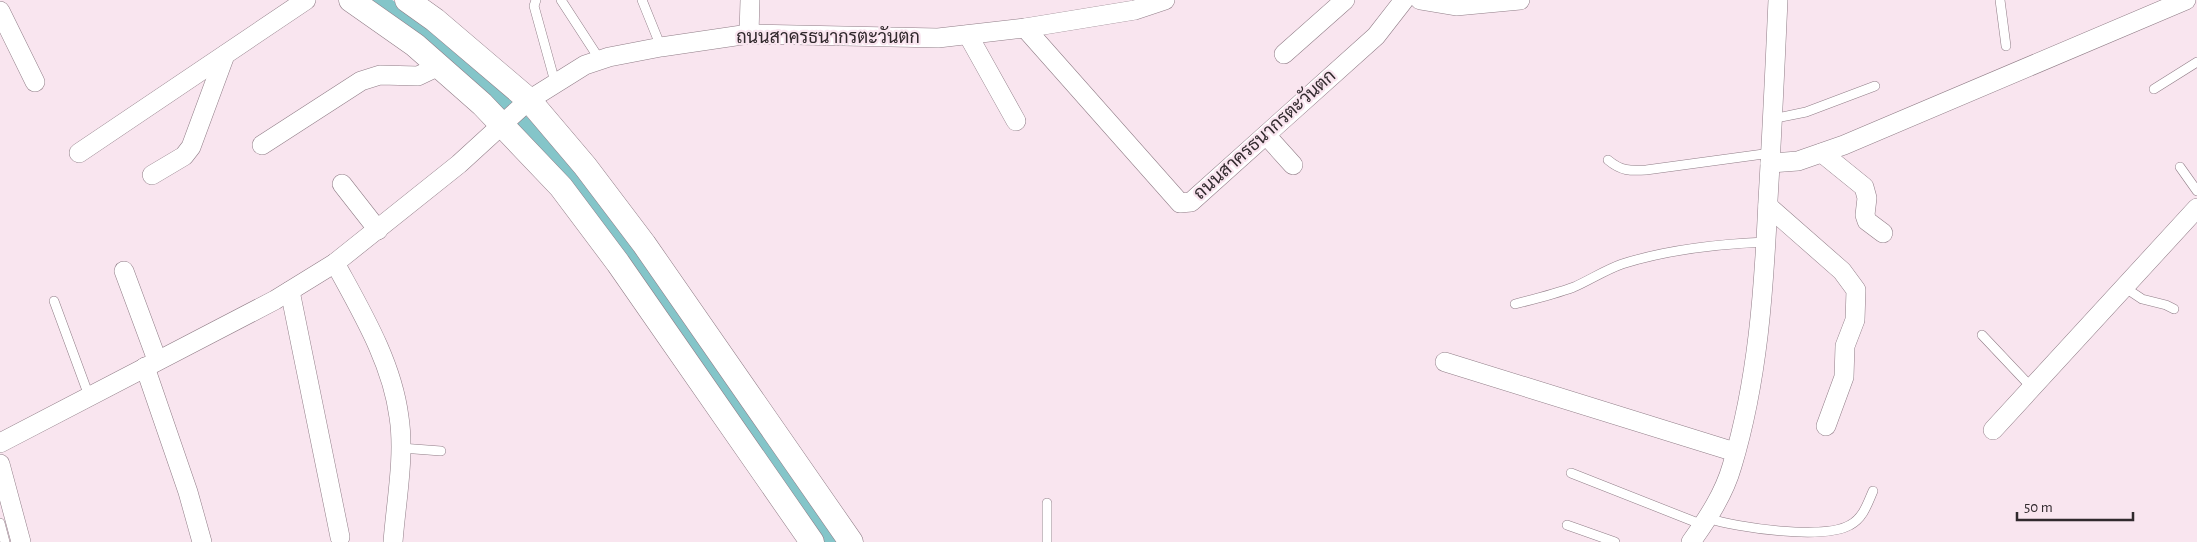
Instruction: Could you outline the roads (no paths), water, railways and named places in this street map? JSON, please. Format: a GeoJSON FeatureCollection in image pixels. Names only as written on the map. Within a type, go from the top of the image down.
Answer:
{"type":"FeatureCollection","features":[{"type":"Feature","properties":{"kind":"street"},"geometry":{"type":"LineString","coordinates":[[79,154],[306,0]]}},
{"type":"Feature","properties":{"kind":"street"},"geometry":{"type":"LineString","coordinates":[[351,0],[415,45],[504,122],[561,187],[618,263],[812,542]]}},
{"type":"Feature","properties":{"kind":"street"},"geometry":{"type":"LineString","coordinates":[[408,0],[435,20],[527,101],[585,166],[644,244],[851,542]]}},
{"type":"Feature","properties":{"kind":"street"},"geometry":{"type":"LineString","coordinates":[[749,34],[750,0]]}},
{"type":"Feature","properties":{"kind":"street","name":"ถนนสาครธนากรตะวันตก"},"geometry":{"type":"LineString","coordinates":[[0,442],[290,291],[335,263],[459,164],[527,101],[585,65],[661,47],[749,34],[938,38],[968,35],[1025,28],[1135,10],[1165,0]]}},
{"type":"Feature","properties":{"kind":"street"},"geometry":{"type":"LineString","coordinates":[[1284,54],[1345,0]]}},
{"type":"Feature","properties":{"kind":"street","name":"ถนนสาครธนากรตะวันตก"},"geometry":{"type":"LineString","coordinates":[[1025,28],[1180,203],[1191,202],[1376,36],[1404,0]]}},
{"type":"Feature","properties":{"kind":"street"},"geometry":{"type":"LineString","coordinates":[[1420,0],[1456,6],[1520,0]]}},
{"type":"Feature","properties":{"kind":"street"},"geometry":{"type":"LineString","coordinates":[[1692,542],[1722,493],[1735,452],[1754,371],[1766,242],[1778,0]]}},
{"type":"Feature","properties":{"kind":"street"},"geometry":{"type":"LineString","coordinates":[[1771,158],[1798,161],[1822,153],[2186,0]]}},
{"type":"Feature","properties":{"kind":"street"},"geometry":{"type":"LineString","coordinates":[[0,10],[35,82]]}},
{"type":"Feature","properties":{"kind":"street"},"geometry":{"type":"LineString","coordinates":[[968,35],[1016,122]]}},
{"type":"Feature","properties":{"kind":"street"},"geometry":{"type":"LineString","coordinates":[[152,175],[184,156],[191,147],[225,55]]}},
{"type":"Feature","properties":{"kind":"street"},"geometry":{"type":"LineString","coordinates":[[262,144],[361,81],[380,75],[418,76],[439,66]]}},
{"type":"Feature","properties":{"kind":"street"},"geometry":{"type":"LineString","coordinates":[[1266,135],[1293,165]]}},
{"type":"Feature","properties":{"kind":"street"},"geometry":{"type":"LineString","coordinates":[[1822,153],[1864,186],[1867,198],[1864,215],[1867,221],[1883,233]]}},
{"type":"Feature","properties":{"kind":"street"},"geometry":{"type":"LineString","coordinates":[[342,184],[378,230]]}},
{"type":"Feature","properties":{"kind":"street"},"geometry":{"type":"LineString","coordinates":[[1768,206],[1842,271],[1856,290],[1855,320],[1845,346],[1844,378],[1826,426]]}},
{"type":"Feature","properties":{"kind":"street"},"geometry":{"type":"LineString","coordinates":[[1993,430],[2197,208]]}},
{"type":"Feature","properties":{"kind":"street"},"geometry":{"type":"LineString","coordinates":[[335,263],[362,312],[396,394],[400,419],[400,448],[394,542]]}},
{"type":"Feature","properties":{"kind":"street"},"geometry":{"type":"LineString","coordinates":[[124,271],[202,542]]}},
{"type":"Feature","properties":{"kind":"street"},"geometry":{"type":"LineString","coordinates":[[290,291],[340,537]]}},
{"type":"Feature","properties":{"kind":"street"},"geometry":{"type":"LineString","coordinates":[[1445,362],[1735,452]]}},
{"type":"Feature","properties":{"kind":"street"},"geometry":{"type":"LineString","coordinates":[[0,464],[20,542]]}},
{"type":"Feature","properties":{"kind":"lane"},"geometry":{"type":"LineString","coordinates":[[536,0],[534,6],[555,82]]}},
{"type":"Feature","properties":{"kind":"lane"},"geometry":{"type":"LineString","coordinates":[[561,0],[600,60]]}},
{"type":"Feature","properties":{"kind":"lane"},"geometry":{"type":"LineString","coordinates":[[642,0],[661,47]]}},
{"type":"Feature","properties":{"kind":"lane"},"geometry":{"type":"LineString","coordinates":[[2000,0],[2006,46]]}},
{"type":"Feature","properties":{"kind":"lane"},"geometry":{"type":"LineString","coordinates":[[2154,89],[2197,62]]}},
{"type":"Feature","properties":{"kind":"lane"},"geometry":{"type":"LineString","coordinates":[[1772,119],[1806,112],[1875,86]]}},
{"type":"Feature","properties":{"kind":"lane"},"geometry":{"type":"LineString","coordinates":[[1608,160],[1619,169],[1628,171],[1771,158]]}},
{"type":"Feature","properties":{"kind":"lane"},"geometry":{"type":"LineString","coordinates":[[2180,167],[2197,191]]}},
{"type":"Feature","properties":{"kind":"lane"},"geometry":{"type":"LineString","coordinates":[[1515,304],[1575,286],[1620,265],[1648,256],[1728,243],[1766,242]]}},
{"type":"Feature","properties":{"kind":"lane"},"geometry":{"type":"LineString","coordinates":[[2124,287],[2142,299],[2166,305],[2174,310]]}},
{"type":"Feature","properties":{"kind":"lane"},"geometry":{"type":"LineString","coordinates":[[54,301],[89,396]]}},
{"type":"Feature","properties":{"kind":"lane"},"geometry":{"type":"LineString","coordinates":[[1982,335],[2032,388]]}},
{"type":"Feature","properties":{"kind":"lane"},"geometry":{"type":"LineString","coordinates":[[400,448],[441,451]]}},
{"type":"Feature","properties":{"kind":"lane"},"geometry":{"type":"LineString","coordinates":[[1571,473],[1706,522],[1822,532],[1849,526],[1857,520],[1864,514],[1873,491]]}},
{"type":"Feature","properties":{"kind":"lane"},"geometry":{"type":"LineString","coordinates":[[1047,503],[1047,542]]}},
{"type":"Feature","properties":{"kind":"lane"},"geometry":{"type":"LineString","coordinates":[[0,523],[5,542]]}},
{"type":"Feature","properties":{"kind":"lane"},"geometry":{"type":"LineString","coordinates":[[1567,525],[1614,542]]}},
{"type":"Feature","properties":{"kind":"waterway"},"geometry":{"type":"LineString","coordinates":[[378,0],[425,32],[488,87],[568,172],[631,253],[831,542]]}}]}
